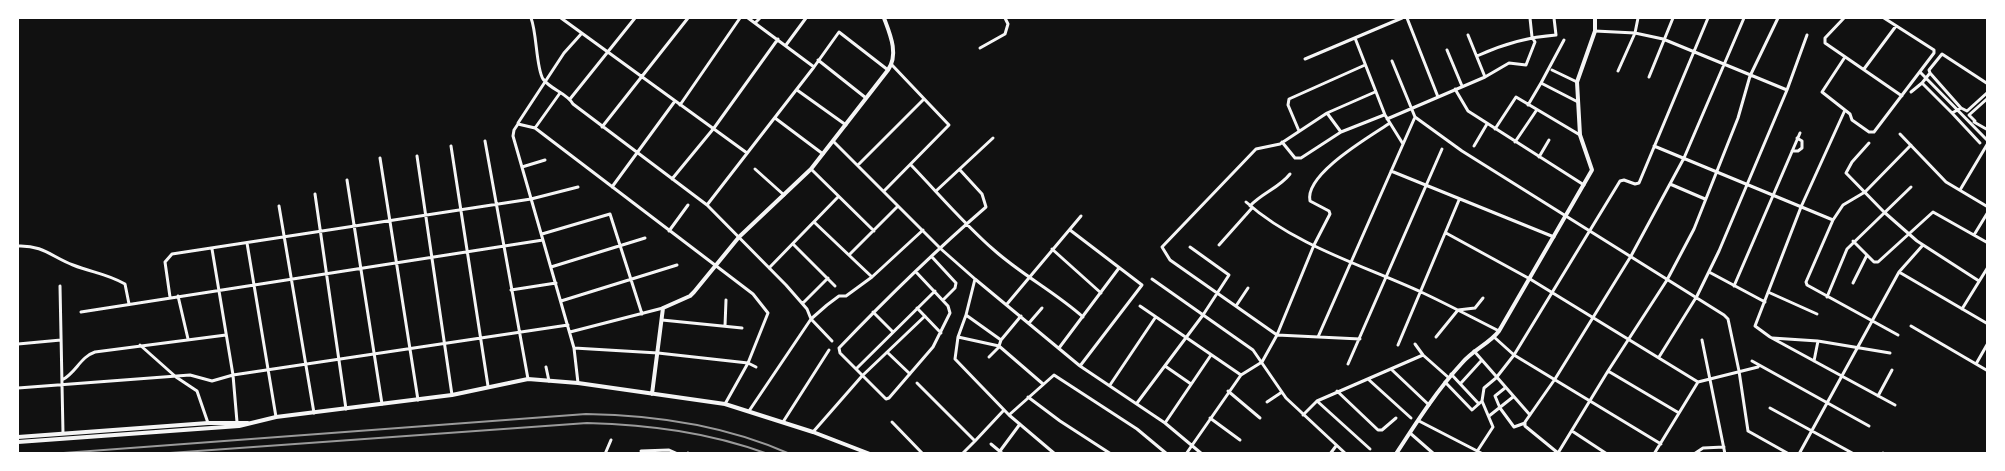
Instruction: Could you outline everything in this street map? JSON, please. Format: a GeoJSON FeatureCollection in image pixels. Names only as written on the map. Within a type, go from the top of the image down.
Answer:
{"type":"FeatureCollection","features":[{"type":"Feature","properties":{"kind":"street"},"geometry":{"type":"LineString","coordinates":[[531,18],[542,78],[602,127],[707,205],[803,303],[811,320],[832,340]]}},
{"type":"Feature","properties":{"kind":"street"},"geometry":{"type":"LineString","coordinates":[[561,18],[747,153]]}},
{"type":"Feature","properties":{"kind":"street"},"geometry":{"type":"LineString","coordinates":[[570,99],[635,18]]}},
{"type":"Feature","properties":{"kind":"street"},"geometry":{"type":"LineString","coordinates":[[602,127],[688,18]]}},
{"type":"Feature","properties":{"kind":"street"},"geometry":{"type":"LineString","coordinates":[[680,105],[740,18]]}},
{"type":"Feature","properties":{"kind":"street"},"geometry":{"type":"LineString","coordinates":[[748,18],[814,67]]}},
{"type":"Feature","properties":{"kind":"street"},"geometry":{"type":"LineString","coordinates":[[755,24],[760,18]]}},
{"type":"Feature","properties":{"kind":"street"},"geometry":{"type":"LineString","coordinates":[[786,45],[806,18]]}},
{"type":"Feature","properties":{"kind":"street"},"geometry":{"type":"LineString","coordinates":[[570,332],[663,308],[690,296],[739,237],[810,169],[888,70],[892,64],[892,38],[884,18]]}},
{"type":"Feature","properties":{"kind":"street"},"geometry":{"type":"LineString","coordinates":[[980,48],[1005,34],[1008,24],[1004,18]]}},
{"type":"Feature","properties":{"kind":"street"},"geometry":{"type":"LineString","coordinates":[[1305,60],[1402,18]]}},
{"type":"Feature","properties":{"kind":"street"},"geometry":{"type":"LineString","coordinates":[[1406,18],[1438,97]]}},
{"type":"Feature","properties":{"kind":"street"},"geometry":{"type":"LineString","coordinates":[[1186,454],[1228,391],[1241,375],[1262,362],[1277,335],[1314,245],[1330,214],[1329,211],[1310,201],[1309,197],[1314,184],[1332,164],[1388,121],[1412,108],[1485,77],[1509,63],[1526,65],[1535,42],[1532,37],[1530,18]]}},
{"type":"Feature","properties":{"kind":"street"},"geometry":{"type":"LineString","coordinates":[[1477,56],[1504,44],[1532,37],[1556,35],[1554,18]]}},
{"type":"Feature","properties":{"kind":"street"},"geometry":{"type":"LineString","coordinates":[[1398,453],[1445,382],[1473,350],[1494,337],[1499,330],[1584,186],[1592,167],[1580,135],[1577,82],[1595,31],[1595,18]]}},
{"type":"Feature","properties":{"kind":"street"},"geometry":{"type":"LineString","coordinates":[[1618,71],[1635,33],[1638,18]]}},
{"type":"Feature","properties":{"kind":"street"},"geometry":{"type":"LineString","coordinates":[[1649,77],[1673,18]]}},
{"type":"Feature","properties":{"kind":"street"},"geometry":{"type":"LineString","coordinates":[[1445,382],[1470,409],[1473,410],[1481,402],[1484,388],[1496,378],[1514,354],[1553,295],[1620,181],[1639,183],[1708,18]]}},
{"type":"Feature","properties":{"kind":"street"},"geometry":{"type":"LineString","coordinates":[[1505,388],[1495,396],[1500,408],[1514,426],[1525,423],[1555,379],[1631,256],[1670,184],[1684,158],[1744,18]]}},
{"type":"Feature","properties":{"kind":"street"},"geometry":{"type":"LineString","coordinates":[[1525,423],[1558,453],[1627,340],[1667,280],[1694,229],[1738,118],[1750,76],[1778,18]]}},
{"type":"Feature","properties":{"kind":"street"},"geometry":{"type":"LineString","coordinates":[[1844,18],[1824,41],[1902,96]]}},
{"type":"Feature","properties":{"kind":"street"},"geometry":{"type":"LineString","coordinates":[[1846,57],[1822,90],[1850,114],[1852,120],[1870,132],[1874,132],[1934,53],[1934,50],[1884,18]]}},
{"type":"Feature","properties":{"kind":"street"},"geometry":{"type":"LineString","coordinates":[[1864,69],[1896,26]]}},
{"type":"Feature","properties":{"kind":"street"},"geometry":{"type":"LineString","coordinates":[[1595,31],[1635,33],[1663,39],[1787,90]]}},
{"type":"Feature","properties":{"kind":"street"},"geometry":{"type":"LineString","coordinates":[[578,383],[570,332],[513,136],[518,124],[561,56],[582,32]]}},
{"type":"Feature","properties":{"kind":"street"},"geometry":{"type":"LineString","coordinates":[[707,205],[797,90],[839,32],[888,70]]}},
{"type":"Feature","properties":{"kind":"street"},"geometry":{"type":"LineString","coordinates":[[1468,35],[1485,77]]}},
{"type":"Feature","properties":{"kind":"street"},"geometry":{"type":"LineString","coordinates":[[1659,357],[1698,296],[1710,272],[1787,90],[1808,35]]}},
{"type":"Feature","properties":{"kind":"street"},"geometry":{"type":"LineString","coordinates":[[1355,38],[1385,115],[1404,144]]}},
{"type":"Feature","properties":{"kind":"street"},"geometry":{"type":"LineString","coordinates":[[672,179],[714,128],[778,39]]}},
{"type":"Feature","properties":{"kind":"street"},"geometry":{"type":"LineString","coordinates":[[1528,105],[1564,40]]}},
{"type":"Feature","properties":{"kind":"street"},"geometry":{"type":"LineString","coordinates":[[1446,50],[1462,86]]}},
{"type":"Feature","properties":{"kind":"street"},"geometry":{"type":"LineString","coordinates":[[1988,84],[1942,54],[1928,70],[1962,108],[1967,111],[1988,92]]}},
{"type":"Feature","properties":{"kind":"street"},"geometry":{"type":"LineString","coordinates":[[818,60],[866,98]]}},
{"type":"Feature","properties":{"kind":"street"},"geometry":{"type":"LineString","coordinates":[[1392,62],[1415,117],[1462,151],[1566,217],[1590,230],[1667,280],[1698,296],[1728,320],[1739,371],[1748,431],[1789,454]]}},
{"type":"Feature","properties":{"kind":"street"},"geometry":{"type":"LineString","coordinates":[[884,191],[949,125],[892,64]]}},
{"type":"Feature","properties":{"kind":"street"},"geometry":{"type":"LineString","coordinates":[[1298,131],[1288,105],[1289,99],[1365,65]]}},
{"type":"Feature","properties":{"kind":"street"},"geometry":{"type":"LineString","coordinates":[[1552,70],[1577,82]]}},
{"type":"Feature","properties":{"kind":"street"},"geometry":{"type":"LineString","coordinates":[[1919,72],[1988,142],[1960,190]]}},
{"type":"Feature","properties":{"kind":"street"},"geometry":{"type":"LineString","coordinates":[[1911,92],[1930,73]]}},
{"type":"Feature","properties":{"kind":"street"},"geometry":{"type":"LineString","coordinates":[[1541,83],[1578,102]]}},
{"type":"Feature","properties":{"kind":"street"},"geometry":{"type":"LineString","coordinates":[[1922,83],[1980,143]]}},
{"type":"Feature","properties":{"kind":"street"},"geometry":{"type":"LineString","coordinates":[[1455,89],[1468,111],[1584,186]]}},
{"type":"Feature","properties":{"kind":"street"},"geometry":{"type":"LineString","coordinates":[[797,90],[846,125]]}},
{"type":"Feature","properties":{"kind":"street"},"geometry":{"type":"LineString","coordinates":[[1360,339],[1277,335],[1170,260],[1162,247],[1256,149],[1282,142],[1327,113],[1375,92]]}},
{"type":"Feature","properties":{"kind":"street"},"geometry":{"type":"LineString","coordinates":[[535,128],[560,93]]}},
{"type":"Feature","properties":{"kind":"street"},"geometry":{"type":"LineString","coordinates":[[1495,129],[1515,98],[1580,135]]}},
{"type":"Feature","properties":{"kind":"street"},"geometry":{"type":"LineString","coordinates":[[1988,98],[1969,115],[1974,121],[1988,130]]}},
{"type":"Feature","properties":{"kind":"street"},"geometry":{"type":"LineString","coordinates":[[858,165],[924,99]]}},
{"type":"Feature","properties":{"kind":"street"},"geometry":{"type":"LineString","coordinates":[[612,187],[675,101]]}},
{"type":"Feature","properties":{"kind":"street"},"geometry":{"type":"LineString","coordinates":[[1952,113],[1962,108]]}},
{"type":"Feature","properties":{"kind":"street"},"geometry":{"type":"LineString","coordinates":[[1844,110],[1801,207],[1755,326],[1770,338],[1895,405]]}},
{"type":"Feature","properties":{"kind":"street"},"geometry":{"type":"LineString","coordinates":[[1515,142],[1536,111]]}},
{"type":"Feature","properties":{"kind":"street"},"geometry":{"type":"LineString","coordinates":[[1327,113],[1341,132]]}},
{"type":"Feature","properties":{"kind":"street"},"geometry":{"type":"LineString","coordinates":[[1282,142],[1295,158],[1301,158],[1341,132],[1385,115]]}},
{"type":"Feature","properties":{"kind":"street"},"geometry":{"type":"LineString","coordinates":[[1318,337],[1415,117]]}},
{"type":"Feature","properties":{"kind":"street"},"geometry":{"type":"LineString","coordinates":[[775,118],[823,154]]}},
{"type":"Feature","properties":{"kind":"street"},"geometry":{"type":"LineString","coordinates":[[1970,124],[1974,121]]}},
{"type":"Feature","properties":{"kind":"street"},"geometry":{"type":"LineString","coordinates":[[518,124],[535,128],[753,294],[768,313],[748,363],[725,404]]}},
{"type":"Feature","properties":{"kind":"street"},"geometry":{"type":"LineString","coordinates":[[1474,146],[1487,124]]}},
{"type":"Feature","properties":{"kind":"street"},"geometry":{"type":"LineString","coordinates":[[1734,286],[1800,133]]}},
{"type":"Feature","properties":{"kind":"street"},"geometry":{"type":"LineString","coordinates":[[1900,134],[1946,182],[1988,207]]}},
{"type":"Feature","properties":{"kind":"street"},"geometry":{"type":"LineString","coordinates":[[936,191],[993,138]]}},
{"type":"Feature","properties":{"kind":"street"},"geometry":{"type":"LineString","coordinates":[[1792,151],[1798,151],[1802,148],[1802,141],[1797,138]]}},
{"type":"Feature","properties":{"kind":"street"},"geometry":{"type":"LineString","coordinates":[[1539,157],[1549,140]]}},
{"type":"Feature","properties":{"kind":"street"},"geometry":{"type":"LineString","coordinates":[[485,141],[528,379]]}},
{"type":"Feature","properties":{"kind":"street"},"geometry":{"type":"LineString","coordinates":[[833,141],[941,250],[975,279],[1080,366],[1165,423],[1202,454]]}},
{"type":"Feature","properties":{"kind":"street"},"geometry":{"type":"LineString","coordinates":[[1869,143],[1852,162],[1846,173],[1884,212],[1908,233],[1923,245],[1979,281]]}},
{"type":"Feature","properties":{"kind":"street"},"geometry":{"type":"LineString","coordinates":[[1898,335],[1827,297],[1807,285],[1806,282],[1833,220],[1843,205],[1865,192],[1910,145]]}},
{"type":"Feature","properties":{"kind":"street"},"geometry":{"type":"LineString","coordinates":[[451,146],[482,337],[488,386]]}},
{"type":"Feature","properties":{"kind":"street"},"geometry":{"type":"LineString","coordinates":[[1654,146],[1833,220]]}},
{"type":"Feature","properties":{"kind":"street"},"geometry":{"type":"LineString","coordinates":[[1348,364],[1442,149]]}},
{"type":"Feature","properties":{"kind":"street"},"geometry":{"type":"LineString","coordinates":[[417,156],[446,343],[452,395]]}},
{"type":"Feature","properties":{"kind":"street"},"geometry":{"type":"LineString","coordinates":[[380,158],[412,348],[418,400]]}},
{"type":"Feature","properties":{"kind":"street"},"geometry":{"type":"LineString","coordinates":[[522,167],[545,160]]}},
{"type":"Feature","properties":{"kind":"street"},"geometry":{"type":"LineString","coordinates":[[911,164],[994,250],[1029,277],[1058,295],[1083,317]]}},
{"type":"Feature","properties":{"kind":"street"},"geometry":{"type":"LineString","coordinates":[[755,169],[784,195]]}},
{"type":"Feature","properties":{"kind":"street"},"geometry":{"type":"LineString","coordinates":[[810,169],[874,231]]}},
{"type":"Feature","properties":{"kind":"street"},"geometry":{"type":"LineString","coordinates":[[916,272],[943,300],[950,313],[933,347],[889,398],[886,399],[862,376],[840,352],[839,348],[873,312],[932,257],[941,250],[986,207],[987,204],[982,194],[960,170]]}},
{"type":"Feature","properties":{"kind":"street"},"geometry":{"type":"LineString","coordinates":[[1391,171],[1554,237]]}},
{"type":"Feature","properties":{"kind":"street"},"geometry":{"type":"LineString","coordinates":[[1219,245],[1257,198],[1282,184],[1290,174]]}},
{"type":"Feature","properties":{"kind":"street"},"geometry":{"type":"LineString","coordinates":[[346,180],[376,354],[382,405]]}},
{"type":"Feature","properties":{"kind":"street"},"geometry":{"type":"LineString","coordinates":[[1670,184],[1705,199]]}},
{"type":"Feature","properties":{"kind":"street"},"geometry":{"type":"LineString","coordinates":[[170,297],[166,270],[168,257],[172,254],[532,199],[578,187]]}},
{"type":"Feature","properties":{"kind":"street"},"geometry":{"type":"LineString","coordinates":[[1827,297],[1847,249],[1853,241],[1911,187]]}},
{"type":"Feature","properties":{"kind":"street"},"geometry":{"type":"LineString","coordinates":[[315,194],[346,410]]}},
{"type":"Feature","properties":{"kind":"street"},"geometry":{"type":"LineString","coordinates":[[769,268],[838,197]]}},
{"type":"Feature","properties":{"kind":"street"},"geometry":{"type":"LineString","coordinates":[[1398,345],[1459,200]]}},
{"type":"Feature","properties":{"kind":"street"},"geometry":{"type":"LineString","coordinates":[[1246,202],[1267,220],[1314,245],[1420,292],[1499,330]]}},
{"type":"Feature","properties":{"kind":"street"},"geometry":{"type":"LineString","coordinates":[[669,231],[688,205]]}},
{"type":"Feature","properties":{"kind":"street"},"geometry":{"type":"LineString","coordinates":[[279,206],[314,414]]}},
{"type":"Feature","properties":{"kind":"street"},"geometry":{"type":"LineString","coordinates":[[850,254],[898,206]]}},
{"type":"Feature","properties":{"kind":"street"},"geometry":{"type":"LineString","coordinates":[[1853,241],[1874,262],[1878,262],[1933,212],[1988,243]]}},
{"type":"Feature","properties":{"kind":"street"},"geometry":{"type":"LineString","coordinates":[[1974,235],[1988,212]]}},
{"type":"Feature","properties":{"kind":"street"},"geometry":{"type":"LineString","coordinates":[[542,234],[608,213],[612,215],[642,314]]}},
{"type":"Feature","properties":{"kind":"street"},"geometry":{"type":"LineString","coordinates":[[1007,304],[1081,216]]}},
{"type":"Feature","properties":{"kind":"street"},"geometry":{"type":"LineString","coordinates":[[814,222],[850,254],[872,277]]}},
{"type":"Feature","properties":{"kind":"street"},"geometry":{"type":"LineString","coordinates":[[749,411],[811,320],[826,305],[839,296],[846,296],[872,277],[922,230]]}},
{"type":"Feature","properties":{"kind":"street"},"geometry":{"type":"LineString","coordinates":[[1070,230],[1142,285],[1080,366]]}},
{"type":"Feature","properties":{"kind":"street"},"geometry":{"type":"LineString","coordinates":[[1446,232],[1530,279],[1553,295],[1698,382]]}},
{"type":"Feature","properties":{"kind":"street"},"geometry":{"type":"LineString","coordinates":[[551,267],[645,238]]}},
{"type":"Feature","properties":{"kind":"street"},"geometry":{"type":"LineString","coordinates":[[81,312],[543,240]]}},
{"type":"Feature","properties":{"kind":"street"},"geometry":{"type":"LineString","coordinates":[[247,243],[276,418]]}},
{"type":"Feature","properties":{"kind":"street"},"geometry":{"type":"LineString","coordinates":[[793,244],[835,286]]}},
{"type":"Feature","properties":{"kind":"street"},"geometry":{"type":"LineString","coordinates":[[1799,454],[1899,272],[1923,245]]}},
{"type":"Feature","properties":{"kind":"street"},"geometry":{"type":"LineString","coordinates":[[18,246],[30,246],[53,253],[70,264],[106,273],[124,284],[129,304]]}},
{"type":"Feature","properties":{"kind":"street"},"geometry":{"type":"LineString","coordinates":[[1137,404],[1203,315],[1229,275],[1190,247]]}},
{"type":"Feature","properties":{"kind":"street"},"geometry":{"type":"LineString","coordinates":[[212,248],[233,375],[237,422]]}},
{"type":"Feature","properties":{"kind":"street"},"geometry":{"type":"LineString","coordinates":[[1052,249],[1101,293]]}},
{"type":"Feature","properties":{"kind":"street"},"geometry":{"type":"LineString","coordinates":[[1853,283],[1867,255]]}},
{"type":"Feature","properties":{"kind":"street"},"geometry":{"type":"LineString","coordinates":[[932,257],[956,283],[955,288],[943,300]]}},
{"type":"Feature","properties":{"kind":"street"},"geometry":{"type":"LineString","coordinates":[[561,301],[677,265]]}},
{"type":"Feature","properties":{"kind":"street"},"geometry":{"type":"LineString","coordinates":[[1962,309],[1988,267]]}},
{"type":"Feature","properties":{"kind":"street"},"geometry":{"type":"LineString","coordinates":[[1059,348],[1120,268]]}},
{"type":"Feature","properties":{"kind":"street"},"geometry":{"type":"LineString","coordinates":[[1710,272],[1765,302]]}},
{"type":"Feature","properties":{"kind":"street"},"geometry":{"type":"LineString","coordinates":[[1899,272],[1988,324]]}},
{"type":"Feature","properties":{"kind":"street"},"geometry":{"type":"LineString","coordinates":[[803,303],[828,278]]}},
{"type":"Feature","properties":{"kind":"street"},"geometry":{"type":"LineString","coordinates":[[975,279],[958,337],[955,359],[1009,415],[1055,454]]}},
{"type":"Feature","properties":{"kind":"street"},"geometry":{"type":"LineString","coordinates":[[1152,279],[1253,350],[1282,392],[1303,415],[1346,454]]}},
{"type":"Feature","properties":{"kind":"street"},"geometry":{"type":"LineString","coordinates":[[512,290],[556,283]]}},
{"type":"Feature","properties":{"kind":"street"},"geometry":{"type":"LineString","coordinates":[[60,286],[63,433]]}},
{"type":"Feature","properties":{"kind":"street"},"geometry":{"type":"LineString","coordinates":[[1236,306],[1248,288]]}},
{"type":"Feature","properties":{"kind":"street"},"geometry":{"type":"LineString","coordinates":[[856,369],[934,291]]}},
{"type":"Feature","properties":{"kind":"street"},"geometry":{"type":"LineString","coordinates":[[1768,292],[1817,314]]}},
{"type":"Feature","properties":{"kind":"street"},"geometry":{"type":"LineString","coordinates":[[178,296],[188,339]]}},
{"type":"Feature","properties":{"kind":"street"},"geometry":{"type":"LineString","coordinates":[[1436,337],[1458,310],[1476,308],[1483,298]]}},
{"type":"Feature","properties":{"kind":"street"},"geometry":{"type":"LineString","coordinates":[[725,326],[726,300]]}},
{"type":"Feature","properties":{"kind":"street"},"geometry":{"type":"LineString","coordinates":[[1140,306],[1241,375]]}},
{"type":"Feature","properties":{"kind":"street"},"geometry":{"type":"LineString","coordinates":[[652,394],[663,308]]}},
{"type":"Feature","properties":{"kind":"street"},"geometry":{"type":"LineString","coordinates":[[917,308],[941,332]]}},
{"type":"Feature","properties":{"kind":"street"},"geometry":{"type":"LineString","coordinates":[[1029,323],[1042,308]]}},
{"type":"Feature","properties":{"kind":"street"},"geometry":{"type":"LineString","coordinates":[[873,312],[893,332]]}},
{"type":"Feature","properties":{"kind":"street"},"geometry":{"type":"LineString","coordinates":[[966,315],[1001,340]]}},
{"type":"Feature","properties":{"kind":"street"},"geometry":{"type":"LineString","coordinates":[[813,432],[862,376],[926,316]]}},
{"type":"Feature","properties":{"kind":"street"},"geometry":{"type":"LineString","coordinates":[[989,356],[1000,346],[1001,340],[1021,316]]}},
{"type":"Feature","properties":{"kind":"street"},"geometry":{"type":"LineString","coordinates":[[1110,386],[1155,318]]}},
{"type":"Feature","properties":{"kind":"street"},"geometry":{"type":"LineString","coordinates":[[662,320],[742,328]]}},
{"type":"Feature","properties":{"kind":"street"},"geometry":{"type":"LineString","coordinates":[[18,388],[62,382],[190,375],[212,381],[233,375],[568,325]]}},
{"type":"Feature","properties":{"kind":"street"},"geometry":{"type":"LineString","coordinates":[[1911,326],[1988,371]]}},
{"type":"Feature","properties":{"kind":"street"},"geometry":{"type":"LineString","coordinates":[[62,382],[74,373],[83,359],[89,354],[140,344],[226,335]]}},
{"type":"Feature","properties":{"kind":"street"},"geometry":{"type":"LineString","coordinates":[[958,337],[1000,346],[1042,384]]}},
{"type":"Feature","properties":{"kind":"street"},"geometry":{"type":"LineString","coordinates":[[1494,337],[1514,354],[1661,444]]}},
{"type":"Feature","properties":{"kind":"street"},"geometry":{"type":"LineString","coordinates":[[1770,338],[1818,341],[1890,353]]}},
{"type":"Feature","properties":{"kind":"street"},"geometry":{"type":"LineString","coordinates":[[18,344],[61,340]]}},
{"type":"Feature","properties":{"kind":"street"},"geometry":{"type":"LineString","coordinates":[[1702,340],[1725,454]]}},
{"type":"Feature","properties":{"kind":"street"},"geometry":{"type":"LineString","coordinates":[[1814,361],[1818,341]]}},
{"type":"Feature","properties":{"kind":"street"},"geometry":{"type":"LineString","coordinates":[[1976,364],[1988,342]]}},
{"type":"Feature","properties":{"kind":"street"},"geometry":{"type":"LineString","coordinates":[[140,344],[176,377],[197,391],[208,423]]}},
{"type":"Feature","properties":{"kind":"street"},"geometry":{"type":"LineString","coordinates":[[1415,344],[1423,356],[1461,383],[1481,402],[1493,426],[1478,450]]}},
{"type":"Feature","properties":{"kind":"street"},"geometry":{"type":"LineString","coordinates":[[574,348],[658,353],[748,363],[756,367]]}},
{"type":"Feature","properties":{"kind":"street"},"geometry":{"type":"LineString","coordinates":[[783,422],[829,350]]}},
{"type":"Feature","properties":{"kind":"street"},"geometry":{"type":"LineString","coordinates":[[1473,350],[1530,415]]}},
{"type":"Feature","properties":{"kind":"street"},"geometry":{"type":"LineString","coordinates":[[887,352],[910,374]]}},
{"type":"Feature","properties":{"kind":"street"},"geometry":{"type":"LineString","coordinates":[[1165,423],[1211,355]]}},
{"type":"Feature","properties":{"kind":"street"},"geometry":{"type":"LineString","coordinates":[[1303,415],[1317,401],[1337,391],[1423,356]]}},
{"type":"Feature","properties":{"kind":"street"},"geometry":{"type":"LineString","coordinates":[[1461,383],[1481,361]]}},
{"type":"Feature","properties":{"kind":"street"},"geometry":{"type":"LineString","coordinates":[[1752,361],[1759,367],[1869,426]]}},
{"type":"Feature","properties":{"kind":"street"},"geometry":{"type":"LineString","coordinates":[[1164,366],[1191,384]]}},
{"type":"Feature","properties":{"kind":"street"},"geometry":{"type":"LineString","coordinates":[[546,367],[549,381]]}},
{"type":"Feature","properties":{"kind":"street"},"geometry":{"type":"LineString","coordinates":[[1654,454],[1698,382],[1759,367]]}},
{"type":"Feature","properties":{"kind":"street"},"geometry":{"type":"LineString","coordinates":[[1391,369],[1429,406]]}},
{"type":"Feature","properties":{"kind":"street"},"geometry":{"type":"LineString","coordinates":[[1878,396],[1892,370]]}},
{"type":"Feature","properties":{"kind":"street"},"geometry":{"type":"LineString","coordinates":[[1608,371],[1680,413]]}},
{"type":"Feature","properties":{"kind":"street"},"geometry":{"type":"LineString","coordinates":[[1009,415],[1051,376],[1057,376],[1137,430],[1167,454]]}},
{"type":"Feature","properties":{"kind":"street"},"geometry":{"type":"LineString","coordinates":[[1368,378],[1411,418]]}},
{"type":"Feature","properties":{"kind":"street"},"geometry":{"type":"LineString","coordinates":[[18,442],[228,428],[276,418],[452,395],[528,379],[578,383],[725,404],[813,432],[870,454]]}},
{"type":"Feature","properties":{"kind":"street"},"geometry":{"type":"LineString","coordinates":[[917,383],[975,441]]}},
{"type":"Feature","properties":{"kind":"street"},"geometry":{"type":"LineString","coordinates":[[1228,391],[1260,418]]}},
{"type":"Feature","properties":{"kind":"street"},"geometry":{"type":"LineString","coordinates":[[1337,391],[1378,430],[1382,430],[1396,418]]}},
{"type":"Feature","properties":{"kind":"street"},"geometry":{"type":"LineString","coordinates":[[1267,402],[1282,392]]}},
{"type":"Feature","properties":{"kind":"street"},"geometry":{"type":"LineString","coordinates":[[1028,396],[1060,421],[1111,454]]}},
{"type":"Feature","properties":{"kind":"street"},"geometry":{"type":"LineString","coordinates":[[1489,416],[1513,397]]}},
{"type":"Feature","properties":{"kind":"street"},"geometry":{"type":"LineString","coordinates":[[1317,401],[1370,449]]}},
{"type":"Feature","properties":{"kind":"street"},"geometry":{"type":"LineString","coordinates":[[1770,408],[1854,454]]}},
{"type":"Feature","properties":{"kind":"street"},"geometry":{"type":"LineString","coordinates":[[962,454],[1004,410]]}},
{"type":"Feature","properties":{"kind":"street"},"geometry":{"type":"LineString","coordinates":[[1210,418],[1240,440]]}},
{"type":"Feature","properties":{"kind":"street"},"geometry":{"type":"LineString","coordinates":[[1419,420],[1484,454]]}},
{"type":"Feature","properties":{"kind":"street"},"geometry":{"type":"LineString","coordinates":[[892,422],[923,454]]}},
{"type":"Feature","properties":{"kind":"street"},"geometry":{"type":"LineString","coordinates":[[18,437],[208,423],[248,423]]}},
{"type":"Feature","properties":{"kind":"street"},"geometry":{"type":"LineString","coordinates":[[991,444],[1002,452],[1020,424]]}},
{"type":"Feature","properties":{"kind":"street"},"geometry":{"type":"LineString","coordinates":[[100,431],[101,437]]}},
{"type":"Feature","properties":{"kind":"street"},"geometry":{"type":"LineString","coordinates":[[1572,431],[1608,454]]}},
{"type":"Feature","properties":{"kind":"street"},"geometry":{"type":"LineString","coordinates":[[1410,433],[1434,454]]}},
{"type":"Feature","properties":{"kind":"street"},"geometry":{"type":"LineString","coordinates":[[605,454],[610,440]]}},
{"type":"Feature","properties":{"kind":"street"},"geometry":{"type":"LineString","coordinates":[[1330,454],[1336,446]]}},
{"type":"Feature","properties":{"kind":"street"},"geometry":{"type":"LineString","coordinates":[[1694,454],[1703,448],[1724,447]]}},
{"type":"Feature","properties":{"kind":"street"},"geometry":{"type":"LineString","coordinates":[[640,452],[669,450],[678,454]]}},
{"type":"Feature","properties":{"kind":"street"},"geometry":{"type":"LineString","coordinates":[[640,452],[645,454]]}},
{"type":"Feature","properties":{"kind":"railway"},"geometry":{"type":"LineString","coordinates":[[50,454],[586,414],[665,419],[690,423],[741,436],[790,454]]}},
{"type":"Feature","properties":{"kind":"railway"},"geometry":{"type":"LineString","coordinates":[[156,454],[587,423],[679,431],[723,440],[768,454]]}}]}
